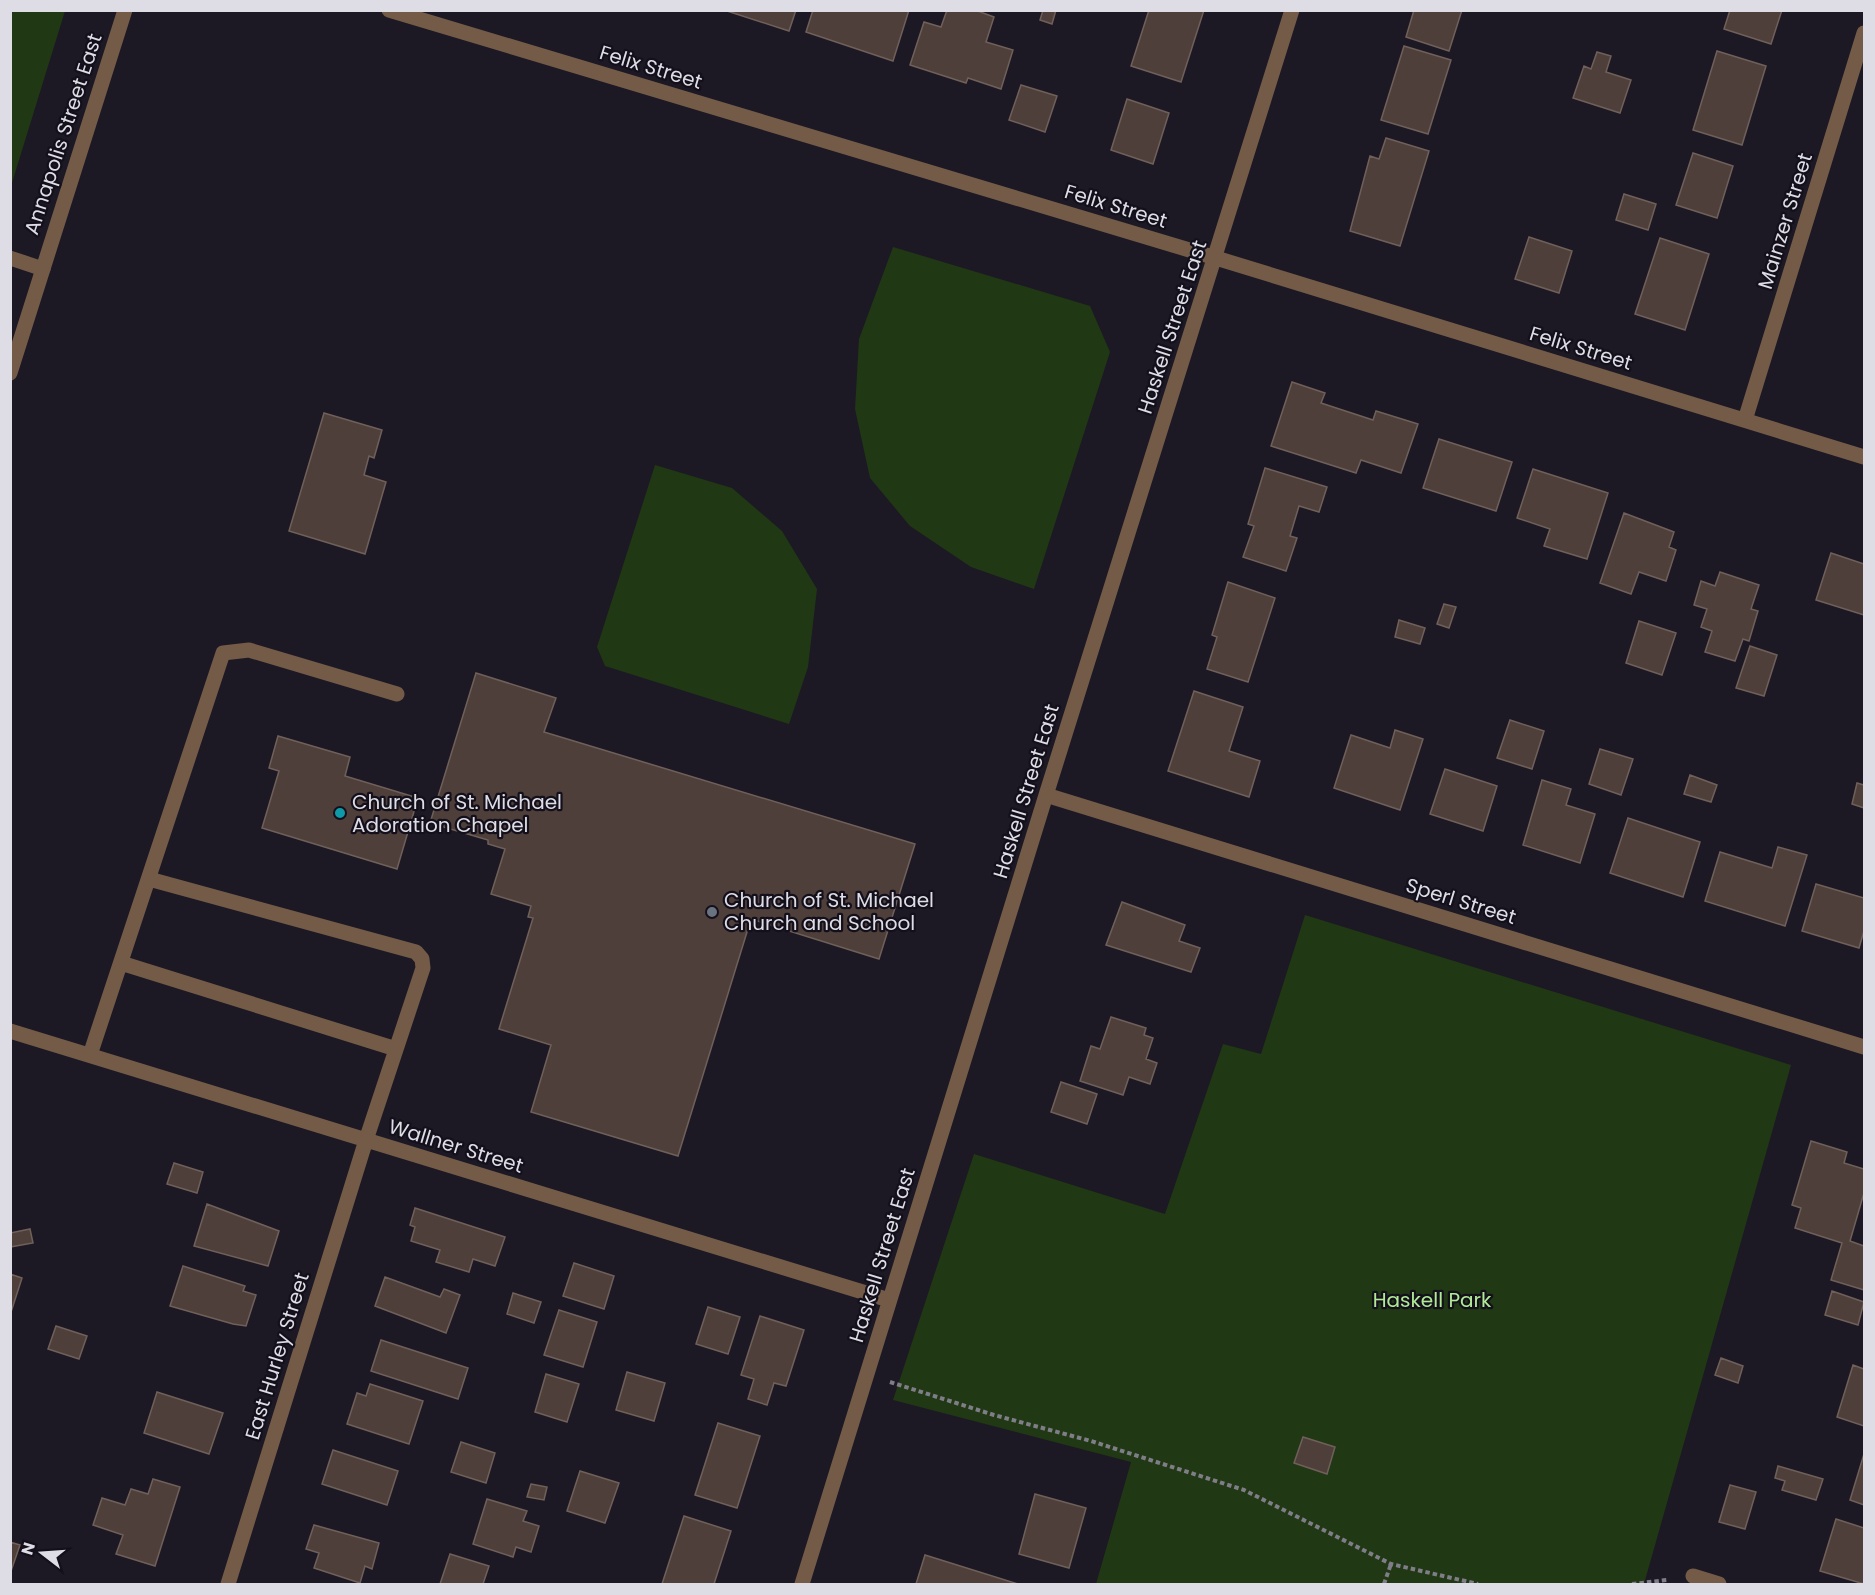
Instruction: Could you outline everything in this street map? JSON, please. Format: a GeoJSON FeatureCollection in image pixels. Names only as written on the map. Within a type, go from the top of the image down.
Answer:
{"type":"FeatureCollection","features":[{"type":"Feature","properties":{"kind":"street","name":"Annapolis Street East"},"geometry":{"type":"LineString","coordinates":[[10,373],[124,10]]}},
{"type":"Feature","properties":{"kind":"street","name":"Felix Street"},"geometry":{"type":"LineString","coordinates":[[389,10],[1216,258],[1864,457]]}},
{"type":"Feature","properties":{"kind":"street","name":"Haskell Street East"},"geometry":{"type":"LineString","coordinates":[[802,1584],[1292,10]]}},
{"type":"Feature","properties":{"kind":"street","name":"Mainzer Street"},"geometry":{"type":"LineString","coordinates":[[1745,420],[1864,33]]}},
{"type":"Feature","properties":{"kind":"street"},"geometry":{"type":"LineString","coordinates":[[10,258],[42,269]]}},
{"type":"Feature","properties":{"kind":"street"},"geometry":{"type":"LineString","coordinates":[[90,1055],[222,653],[249,650],[397,694]]}},
{"type":"Feature","properties":{"kind":"street","name":"Sperl Street"},"geometry":{"type":"LineString","coordinates":[[1046,795],[1864,1047]]}},
{"type":"Feature","properties":{"kind":"street","name":"East Hurley Street"},"geometry":{"type":"LineString","coordinates":[[149,879],[416,952],[422,959],[423,968],[366,1140],[228,1584]]}},
{"type":"Feature","properties":{"kind":"street"},"geometry":{"type":"LineString","coordinates":[[121,963],[396,1049]]}},
{"type":"Feature","properties":{"kind":"street","name":"Wallner Street"},"geometry":{"type":"LineString","coordinates":[[10,1031],[889,1300]]}},
{"type":"Feature","properties":{"kind":"street"},"geometry":{"type":"LineString","coordinates":[[1693,1576],[1719,1584]]}},
{"type":"Feature","properties":{"kind":"path"},"geometry":{"type":"LineString","coordinates":[[867,1374],[994,1415],[1090,1441],[1244,1490],[1391,1564],[1478,1584]]}},
{"type":"Feature","properties":{"kind":"path"},"geometry":{"type":"LineString","coordinates":[[1384,1584],[1391,1564]]}},
{"type":"Feature","properties":{"kind":"path"},"geometry":{"type":"LineString","coordinates":[[1632,1584],[1693,1576]]}},
{"type":"Feature","properties":{"kind":"green space"},"geometry":{"type":"Polygon","coordinates":[[[10,11],[65,11],[11,186],[10,11]]]}},
{"type":"Feature","properties":{"kind":"green space"},"geometry":{"type":"Polygon","coordinates":[[[893,247],[1090,306],[1110,352],[1034,589],[971,567],[910,526],[870,478],[855,409],[859,339],[893,247]]]}},
{"type":"Feature","properties":{"kind":"green space"},"geometry":{"type":"Polygon","coordinates":[[[655,465],[732,488],[782,531],[817,589],[808,667],[789,724],[605,666],[597,647],[655,465]]]}},
{"type":"Feature","properties":{"kind":"green space","name":"Haskell Park"},"geometry":{"type":"Polygon","coordinates":[[[1305,915],[1791,1065],[1644,1584],[1096,1584],[1131,1462],[893,1400],[974,1154],[1165,1214],[1223,1044],[1261,1054],[1305,915]]]}},
{"type":"Feature","properties":{"kind":"building"},"geometry":{"type":"Polygon","coordinates":[[[724,10],[796,10],[789,31],[724,10]]]}},
{"type":"Feature","properties":{"kind":"building"},"geometry":{"type":"Polygon","coordinates":[[[813,10],[909,10],[893,61],[806,32],[813,10]]]}},
{"type":"Feature","properties":{"kind":"building"},"geometry":{"type":"Polygon","coordinates":[[[947,10],[975,10],[994,17],[986,42],[1013,50],[1001,89],[968,78],[966,83],[910,65],[924,22],[941,27],[947,10]]]}},
{"type":"Feature","properties":{"kind":"building"},"geometry":{"type":"Polygon","coordinates":[[[1043,10],[1056,10],[1052,24],[1040,20],[1043,10]]]}},
{"type":"Feature","properties":{"kind":"building"},"geometry":{"type":"Polygon","coordinates":[[[1149,10],[1204,10],[1181,82],[1131,66],[1149,10]]]}},
{"type":"Feature","properties":{"kind":"building"},"geometry":{"type":"Polygon","coordinates":[[[1414,10],[1462,10],[1449,51],[1406,37],[1414,10]]]}},
{"type":"Feature","properties":{"kind":"building"},"geometry":{"type":"Polygon","coordinates":[[[1730,10],[1782,10],[1771,44],[1724,29],[1730,10]]]}},
{"type":"Feature","properties":{"kind":"building"},"geometry":{"type":"Polygon","coordinates":[[[1404,46],[1451,60],[1428,134],[1381,120],[1404,46]]]}},
{"type":"Feature","properties":{"kind":"building"},"geometry":{"type":"Polygon","coordinates":[[[1717,51],[1766,66],[1742,145],[1693,130],[1717,51]]]}},
{"type":"Feature","properties":{"kind":"building"},"geometry":{"type":"Polygon","coordinates":[[[1597,52],[1611,56],[1606,72],[1631,80],[1620,113],[1573,98],[1584,66],[1591,69],[1597,52]]]}},
{"type":"Feature","properties":{"kind":"building"},"geometry":{"type":"Polygon","coordinates":[[[1021,85],[1057,96],[1045,132],[1009,120],[1021,85]]]}},
{"type":"Feature","properties":{"kind":"building"},"geometry":{"type":"Polygon","coordinates":[[[1127,99],[1169,113],[1153,164],[1111,150],[1127,99]]]}},
{"type":"Feature","properties":{"kind":"building"},"geometry":{"type":"Polygon","coordinates":[[[1386,138],[1429,151],[1400,246],[1350,231],[1370,156],[1379,159],[1386,138]]]}},
{"type":"Feature","properties":{"kind":"building"},"geometry":{"type":"Polygon","coordinates":[[[1693,153],[1733,166],[1717,218],[1676,205],[1693,153]]]}},
{"type":"Feature","properties":{"kind":"building"},"geometry":{"type":"Polygon","coordinates":[[[1624,194],[1656,204],[1648,230],[1616,220],[1624,194]]]}},
{"type":"Feature","properties":{"kind":"building"},"geometry":{"type":"Polygon","coordinates":[[[1529,237],[1572,251],[1559,293],[1515,279],[1529,237]]]}},
{"type":"Feature","properties":{"kind":"building"},"geometry":{"type":"Polygon","coordinates":[[[1660,238],[1709,254],[1685,330],[1635,314],[1660,238]]]}},
{"type":"Feature","properties":{"kind":"building"},"geometry":{"type":"Polygon","coordinates":[[[1292,382],[1325,393],[1321,403],[1373,420],[1376,411],[1418,424],[1401,473],[1361,460],[1356,473],[1271,446],[1292,382]]]}},
{"type":"Feature","properties":{"kind":"building"},"geometry":{"type":"Polygon","coordinates":[[[324,413],[382,430],[374,458],[369,456],[364,475],[386,482],[365,554],[289,531],[324,413]]]}},
{"type":"Feature","properties":{"kind":"building"},"geometry":{"type":"Polygon","coordinates":[[[1439,439],[1512,462],[1496,511],[1423,488],[1439,439]]]}},
{"type":"Feature","properties":{"kind":"building"},"geometry":{"type":"Polygon","coordinates":[[[1265,468],[1327,487],[1319,512],[1299,506],[1290,536],[1297,538],[1286,571],[1243,557],[1254,526],[1248,524],[1265,468]]]}},
{"type":"Feature","properties":{"kind":"building"},"geometry":{"type":"Polygon","coordinates":[[[1533,469],[1608,493],[1587,559],[1544,546],[1550,529],[1517,518],[1533,469]]]}},
{"type":"Feature","properties":{"kind":"building"},"geometry":{"type":"Polygon","coordinates":[[[1624,513],[1674,532],[1669,547],[1676,550],[1666,581],[1639,572],[1631,594],[1600,583],[1624,513]]]}},
{"type":"Feature","properties":{"kind":"building"},"geometry":{"type":"Polygon","coordinates":[[[1831,553],[1864,564],[1864,615],[1816,600],[1831,553]]]}},
{"type":"Feature","properties":{"kind":"building"},"geometry":{"type":"Polygon","coordinates":[[[1720,572],[1759,585],[1751,609],[1758,611],[1749,641],[1743,639],[1735,661],[1705,652],[1712,631],[1701,627],[1707,609],[1694,605],[1701,581],[1715,586],[1720,572]]]}},
{"type":"Feature","properties":{"kind":"building"},"geometry":{"type":"Polygon","coordinates":[[[1228,582],[1275,598],[1248,682],[1207,669],[1217,637],[1212,635],[1228,582]]]}},
{"type":"Feature","properties":{"kind":"building"},"geometry":{"type":"Polygon","coordinates":[[[1444,604],[1456,607],[1449,628],[1437,624],[1444,604]]]}},
{"type":"Feature","properties":{"kind":"building"},"geometry":{"type":"Polygon","coordinates":[[[1399,620],[1425,628],[1420,644],[1395,637],[1399,620]]]}},
{"type":"Feature","properties":{"kind":"building"},"geometry":{"type":"Polygon","coordinates":[[[1639,621],[1676,633],[1662,675],[1626,663],[1639,621]]]}},
{"type":"Feature","properties":{"kind":"building"},"geometry":{"type":"Polygon","coordinates":[[[1750,646],[1777,655],[1764,696],[1736,688],[1750,646]]]}},
{"type":"Feature","properties":{"kind":"building","name":"Church of St. Michael Church and School"},"geometry":{"type":"Polygon","coordinates":[[[476,673],[556,698],[544,732],[915,844],[879,959],[751,919],[678,1156],[531,1112],[551,1045],[499,1029],[533,918],[528,917],[531,906],[491,894],[505,849],[488,844],[488,840],[430,823],[476,673]]]}},
{"type":"Feature","properties":{"kind":"building"},"geometry":{"type":"Polygon","coordinates":[[[1194,691],[1243,707],[1229,751],[1260,761],[1249,797],[1168,771],[1194,691]]]}},
{"type":"Feature","properties":{"kind":"building"},"geometry":{"type":"Polygon","coordinates":[[[1510,720],[1544,731],[1532,769],[1497,758],[1510,720]]]}},
{"type":"Feature","properties":{"kind":"building"},"geometry":{"type":"Polygon","coordinates":[[[1395,730],[1423,739],[1400,810],[1334,788],[1351,735],[1390,748],[1395,730]]]}},
{"type":"Feature","properties":{"kind":"building","name":"Church of St. Michael Adoration Chapel"},"geometry":{"type":"Polygon","coordinates":[[[278,736],[350,757],[345,776],[418,798],[397,869],[262,828],[279,771],[269,768],[278,736]]]}},
{"type":"Feature","properties":{"kind":"building"},"geometry":{"type":"Polygon","coordinates":[[[1600,749],[1633,759],[1621,795],[1589,784],[1600,749]]]}},
{"type":"Feature","properties":{"kind":"building"},"geometry":{"type":"Polygon","coordinates":[[[1445,769],[1497,786],[1483,831],[1430,814],[1445,769]]]}},
{"type":"Feature","properties":{"kind":"building"},"geometry":{"type":"Polygon","coordinates":[[[1690,775],[1717,785],[1711,802],[1684,794],[1690,775]]]}},
{"type":"Feature","properties":{"kind":"building"},"geometry":{"type":"Polygon","coordinates":[[[1542,780],[1571,789],[1566,805],[1595,814],[1580,863],[1523,845],[1542,780]]]}},
{"type":"Feature","properties":{"kind":"building"},"geometry":{"type":"Polygon","coordinates":[[[1857,783],[1864,785],[1864,808],[1852,804],[1857,783]]]}},
{"type":"Feature","properties":{"kind":"building"},"geometry":{"type":"Polygon","coordinates":[[[1628,818],[1700,842],[1683,897],[1610,873],[1628,818]]]}},
{"type":"Feature","properties":{"kind":"building"},"geometry":{"type":"Polygon","coordinates":[[[1778,847],[1807,855],[1785,926],[1705,901],[1720,852],[1772,868],[1778,847]]]}},
{"type":"Feature","properties":{"kind":"building"},"geometry":{"type":"Polygon","coordinates":[[[1816,884],[1864,898],[1864,931],[1859,948],[1802,931],[1816,884]]]}},
{"type":"Feature","properties":{"kind":"building"},"geometry":{"type":"Polygon","coordinates":[[[1122,902],[1185,925],[1179,941],[1200,948],[1191,972],[1106,945],[1122,902]]]}},
{"type":"Feature","properties":{"kind":"building"},"geometry":{"type":"Polygon","coordinates":[[[1111,1017],[1146,1028],[1144,1035],[1153,1038],[1146,1059],[1157,1063],[1150,1084],[1129,1077],[1123,1095],[1080,1081],[1091,1046],[1100,1049],[1111,1017]]]}},
{"type":"Feature","properties":{"kind":"building"},"geometry":{"type":"Polygon","coordinates":[[[1061,1082],[1097,1094],[1087,1124],[1051,1112],[1061,1082]]]}},
{"type":"Feature","properties":{"kind":"building"},"geometry":{"type":"Polygon","coordinates":[[[1811,1141],[1847,1152],[1844,1163],[1864,1169],[1864,1193],[1850,1241],[1864,1246],[1864,1290],[1831,1280],[1842,1243],[1795,1228],[1801,1208],[1792,1205],[1811,1141]]]}},
{"type":"Feature","properties":{"kind":"building"},"geometry":{"type":"Polygon","coordinates":[[[174,1163],[203,1172],[197,1193],[167,1184],[174,1163]]]}},
{"type":"Feature","properties":{"kind":"building"},"geometry":{"type":"Polygon","coordinates":[[[207,1204],[279,1231],[268,1266],[194,1246],[207,1204]]]}},
{"type":"Feature","properties":{"kind":"building"},"geometry":{"type":"Polygon","coordinates":[[[415,1208],[505,1237],[495,1266],[473,1259],[469,1272],[436,1262],[440,1250],[411,1241],[415,1227],[410,1225],[415,1208]]]}},
{"type":"Feature","properties":{"kind":"building"},"geometry":{"type":"Polygon","coordinates":[[[30,1229],[33,1243],[10,1247],[10,1233],[30,1229]]]}},
{"type":"Feature","properties":{"kind":"building"},"geometry":{"type":"Polygon","coordinates":[[[574,1263],[614,1276],[604,1309],[563,1296],[574,1263]]]}},
{"type":"Feature","properties":{"kind":"building"},"geometry":{"type":"Polygon","coordinates":[[[183,1266],[245,1286],[243,1291],[256,1295],[246,1326],[170,1306],[183,1266]]]}},
{"type":"Feature","properties":{"kind":"building"},"geometry":{"type":"Polygon","coordinates":[[[10,1274],[22,1278],[11,1312],[10,1311],[10,1274]]]}},
{"type":"Feature","properties":{"kind":"building"},"geometry":{"type":"Polygon","coordinates":[[[385,1277],[440,1297],[444,1289],[460,1295],[446,1333],[375,1306],[385,1277]]]}},
{"type":"Feature","properties":{"kind":"building"},"geometry":{"type":"Polygon","coordinates":[[[1832,1291],[1864,1302],[1858,1325],[1825,1315],[1832,1291]]]}},
{"type":"Feature","properties":{"kind":"building"},"geometry":{"type":"Polygon","coordinates":[[[513,1293],[541,1302],[534,1323],[507,1314],[513,1293]]]}},
{"type":"Feature","properties":{"kind":"building"},"geometry":{"type":"Polygon","coordinates":[[[708,1307],[740,1317],[728,1354],[696,1344],[708,1307]]]}},
{"type":"Feature","properties":{"kind":"building"},"geometry":{"type":"Polygon","coordinates":[[[559,1310],[597,1322],[583,1367],[544,1355],[559,1310]]]}},
{"type":"Feature","properties":{"kind":"building"},"geometry":{"type":"Polygon","coordinates":[[[760,1316],[804,1330],[786,1386],[774,1383],[767,1405],[748,1399],[754,1379],[741,1375],[760,1316]]]}},
{"type":"Feature","properties":{"kind":"building"},"geometry":{"type":"Polygon","coordinates":[[[56,1326],[87,1336],[79,1359],[48,1349],[56,1326]]]}},
{"type":"Feature","properties":{"kind":"building"},"geometry":{"type":"Polygon","coordinates":[[[381,1340],[468,1368],[458,1399],[371,1371],[381,1340]]]}},
{"type":"Feature","properties":{"kind":"building"},"geometry":{"type":"Polygon","coordinates":[[[1721,1358],[1743,1366],[1738,1383],[1715,1375],[1721,1358]]]}},
{"type":"Feature","properties":{"kind":"building"},"geometry":{"type":"Polygon","coordinates":[[[1853,1365],[1864,1369],[1864,1426],[1837,1417],[1853,1365]]]}},
{"type":"Feature","properties":{"kind":"building"},"geometry":{"type":"Polygon","coordinates":[[[627,1372],[665,1383],[654,1421],[616,1410],[627,1372]]]}},
{"type":"Feature","properties":{"kind":"building"},"geometry":{"type":"Polygon","coordinates":[[[546,1374],[579,1384],[567,1422],[535,1412],[546,1374]]]}},
{"type":"Feature","properties":{"kind":"building"},"geometry":{"type":"Polygon","coordinates":[[[370,1384],[423,1401],[409,1444],[347,1424],[357,1393],[366,1396],[370,1384]]]}},
{"type":"Feature","properties":{"kind":"building"},"geometry":{"type":"Polygon","coordinates":[[[157,1392],[223,1413],[209,1454],[144,1433],[157,1392]]]}},
{"type":"Feature","properties":{"kind":"building"},"geometry":{"type":"Polygon","coordinates":[[[718,1423],[760,1436],[737,1508],[695,1495],[718,1423]]]}},
{"type":"Feature","properties":{"kind":"building"},"geometry":{"type":"Polygon","coordinates":[[[1303,1437],[1335,1447],[1327,1474],[1294,1463],[1303,1437]]]}},
{"type":"Feature","properties":{"kind":"building"},"geometry":{"type":"Polygon","coordinates":[[[461,1442],[495,1453],[486,1483],[451,1472],[461,1442]]]}},
{"type":"Feature","properties":{"kind":"building"},"geometry":{"type":"Polygon","coordinates":[[[333,1450],[398,1471],[387,1505],[322,1484],[333,1450]]]}},
{"type":"Feature","properties":{"kind":"building"},"geometry":{"type":"Polygon","coordinates":[[[1864,1454],[1864,1505],[1850,1500],[1864,1454]]]}},
{"type":"Feature","properties":{"kind":"building"},"geometry":{"type":"Polygon","coordinates":[[[1778,1466],[1823,1479],[1816,1500],[1782,1490],[1785,1481],[1775,1478],[1778,1466]]]}},
{"type":"Feature","properties":{"kind":"building"},"geometry":{"type":"Polygon","coordinates":[[[580,1471],[619,1483],[605,1523],[567,1511],[580,1471]]]}},
{"type":"Feature","properties":{"kind":"building"},"geometry":{"type":"Polygon","coordinates":[[[153,1479],[180,1487],[155,1566],[116,1554],[123,1535],[93,1525],[102,1498],[125,1505],[131,1489],[148,1494],[153,1479]]]}},
{"type":"Feature","properties":{"kind":"building"},"geometry":{"type":"Polygon","coordinates":[[[531,1484],[547,1487],[544,1500],[527,1497],[531,1484]]]}},
{"type":"Feature","properties":{"kind":"building"},"geometry":{"type":"Polygon","coordinates":[[[1730,1485],[1756,1492],[1745,1529],[1719,1522],[1730,1485]]]}},
{"type":"Feature","properties":{"kind":"building"},"geometry":{"type":"Polygon","coordinates":[[[1035,1494],[1086,1508],[1069,1568],[1019,1554],[1035,1494]]]}},
{"type":"Feature","properties":{"kind":"building"},"geometry":{"type":"Polygon","coordinates":[[[487,1499],[527,1511],[523,1521],[539,1526],[531,1552],[516,1547],[513,1557],[473,1544],[487,1499]]]}},
{"type":"Feature","properties":{"kind":"building"},"geometry":{"type":"Polygon","coordinates":[[[684,1516],[731,1531],[714,1584],[662,1584],[684,1516]]]}},
{"type":"Feature","properties":{"kind":"building"},"geometry":{"type":"Polygon","coordinates":[[[1836,1519],[1864,1528],[1864,1584],[1820,1571],[1836,1519]]]}},
{"type":"Feature","properties":{"kind":"building"},"geometry":{"type":"Polygon","coordinates":[[[314,1525],[379,1543],[372,1569],[365,1566],[360,1583],[314,1568],[319,1553],[306,1549],[314,1525]]]}},
{"type":"Feature","properties":{"kind":"building"},"geometry":{"type":"Polygon","coordinates":[[[10,1542],[20,1545],[10,1574],[10,1542]]]}},
{"type":"Feature","properties":{"kind":"building"},"geometry":{"type":"Polygon","coordinates":[[[450,1554],[489,1566],[483,1584],[440,1584],[450,1554]]]}},
{"type":"Feature","properties":{"kind":"building"},"geometry":{"type":"Polygon","coordinates":[[[925,1555],[1018,1584],[916,1584],[925,1555]]]}},
{"type":"Feature","properties":{"kind":"place","name":"Church of St. Michael Adoration Chapel"},"geometry":{"type":"Point","coordinates":[340,813]}},
{"type":"Feature","properties":{"kind":"place","name":"Church of St. Michael Church and School"},"geometry":{"type":"Point","coordinates":[712,912]}}]}
